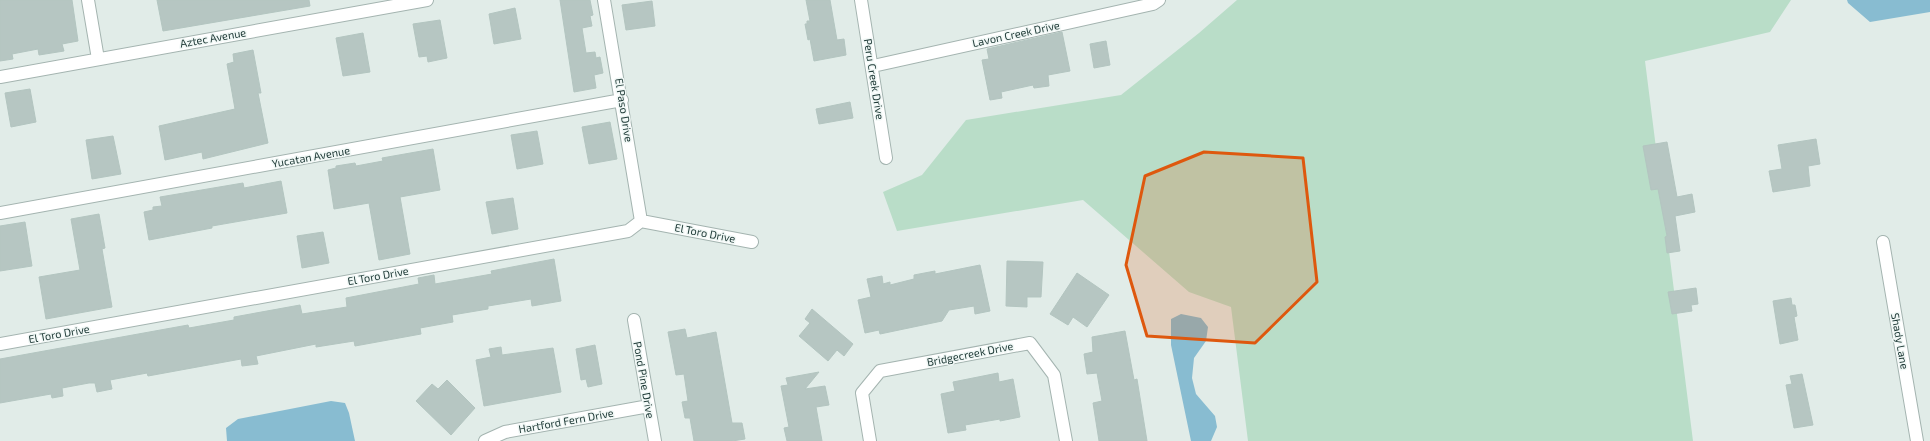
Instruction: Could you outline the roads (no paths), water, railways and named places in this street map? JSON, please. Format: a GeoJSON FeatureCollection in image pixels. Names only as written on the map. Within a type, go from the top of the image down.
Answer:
{"type":"FeatureCollection","features":[{"type":"Feature","properties":{"kind":"street"},"geometry":{"type":"LineString","coordinates":[[88,0],[98,59]]}},
{"type":"Feature","properties":{"kind":"street","name":"Aztec Avenue"},"geometry":{"type":"LineString","coordinates":[[0,77],[412,1],[427,0]]}},
{"type":"Feature","properties":{"kind":"street","name":"El Paso Drive"},"geometry":{"type":"LineString","coordinates":[[604,0],[622,100],[641,221]]}},
{"type":"Feature","properties":{"kind":"street","name":"Peru Creek Drive"},"geometry":{"type":"LineString","coordinates":[[861,0],[886,158]]}},
{"type":"Feature","properties":{"kind":"street","name":"Lavon Creek Drive"},"geometry":{"type":"LineString","coordinates":[[872,66],[1153,4],[1159,0]]}},
{"type":"Feature","properties":{"kind":"street","name":"Yucatan Avenue"},"geometry":{"type":"LineString","coordinates":[[0,213],[622,100]]}},
{"type":"Feature","properties":{"kind":"street","name":"El Toro Drive"},"geometry":{"type":"LineString","coordinates":[[0,344],[628,231],[641,221],[752,242]]}},
{"type":"Feature","properties":{"kind":"street","name":"Shady Lane"},"geometry":{"type":"LineString","coordinates":[[1883,242],[1917,441]]}},
{"type":"Feature","properties":{"kind":"street","name":"Pond Pine Drive"},"geometry":{"type":"LineString","coordinates":[[634,320],[655,441]]}},
{"type":"Feature","properties":{"kind":"street","name":"Bridgecreek Drive"},"geometry":{"type":"LineString","coordinates":[[870,441],[862,393],[880,371],[1030,343],[1054,375],[1066,441]]}},
{"type":"Feature","properties":{"kind":"street","name":"Hartford Fern Drive"},"geometry":{"type":"LineString","coordinates":[[485,441],[505,432],[649,406]]}},
{"type":"Feature","properties":{"kind":"water"},"geometry":{"type":"Polygon","coordinates":[[[1847,0],[1930,0],[1930,12],[1870,22],[1848,3],[1847,0]]]}},
{"type":"Feature","properties":{"kind":"water"},"geometry":{"type":"Polygon","coordinates":[[[1181,314],[1201,318],[1208,327],[1206,341],[1194,358],[1192,378],[1196,394],[1215,416],[1217,427],[1211,441],[1191,441],[1171,345],[1171,319],[1181,314]]]}},
{"type":"Feature","properties":{"kind":"water"},"geometry":{"type":"Polygon","coordinates":[[[331,401],[345,403],[349,413],[355,441],[227,441],[226,428],[238,419],[331,401]]]}}]}
